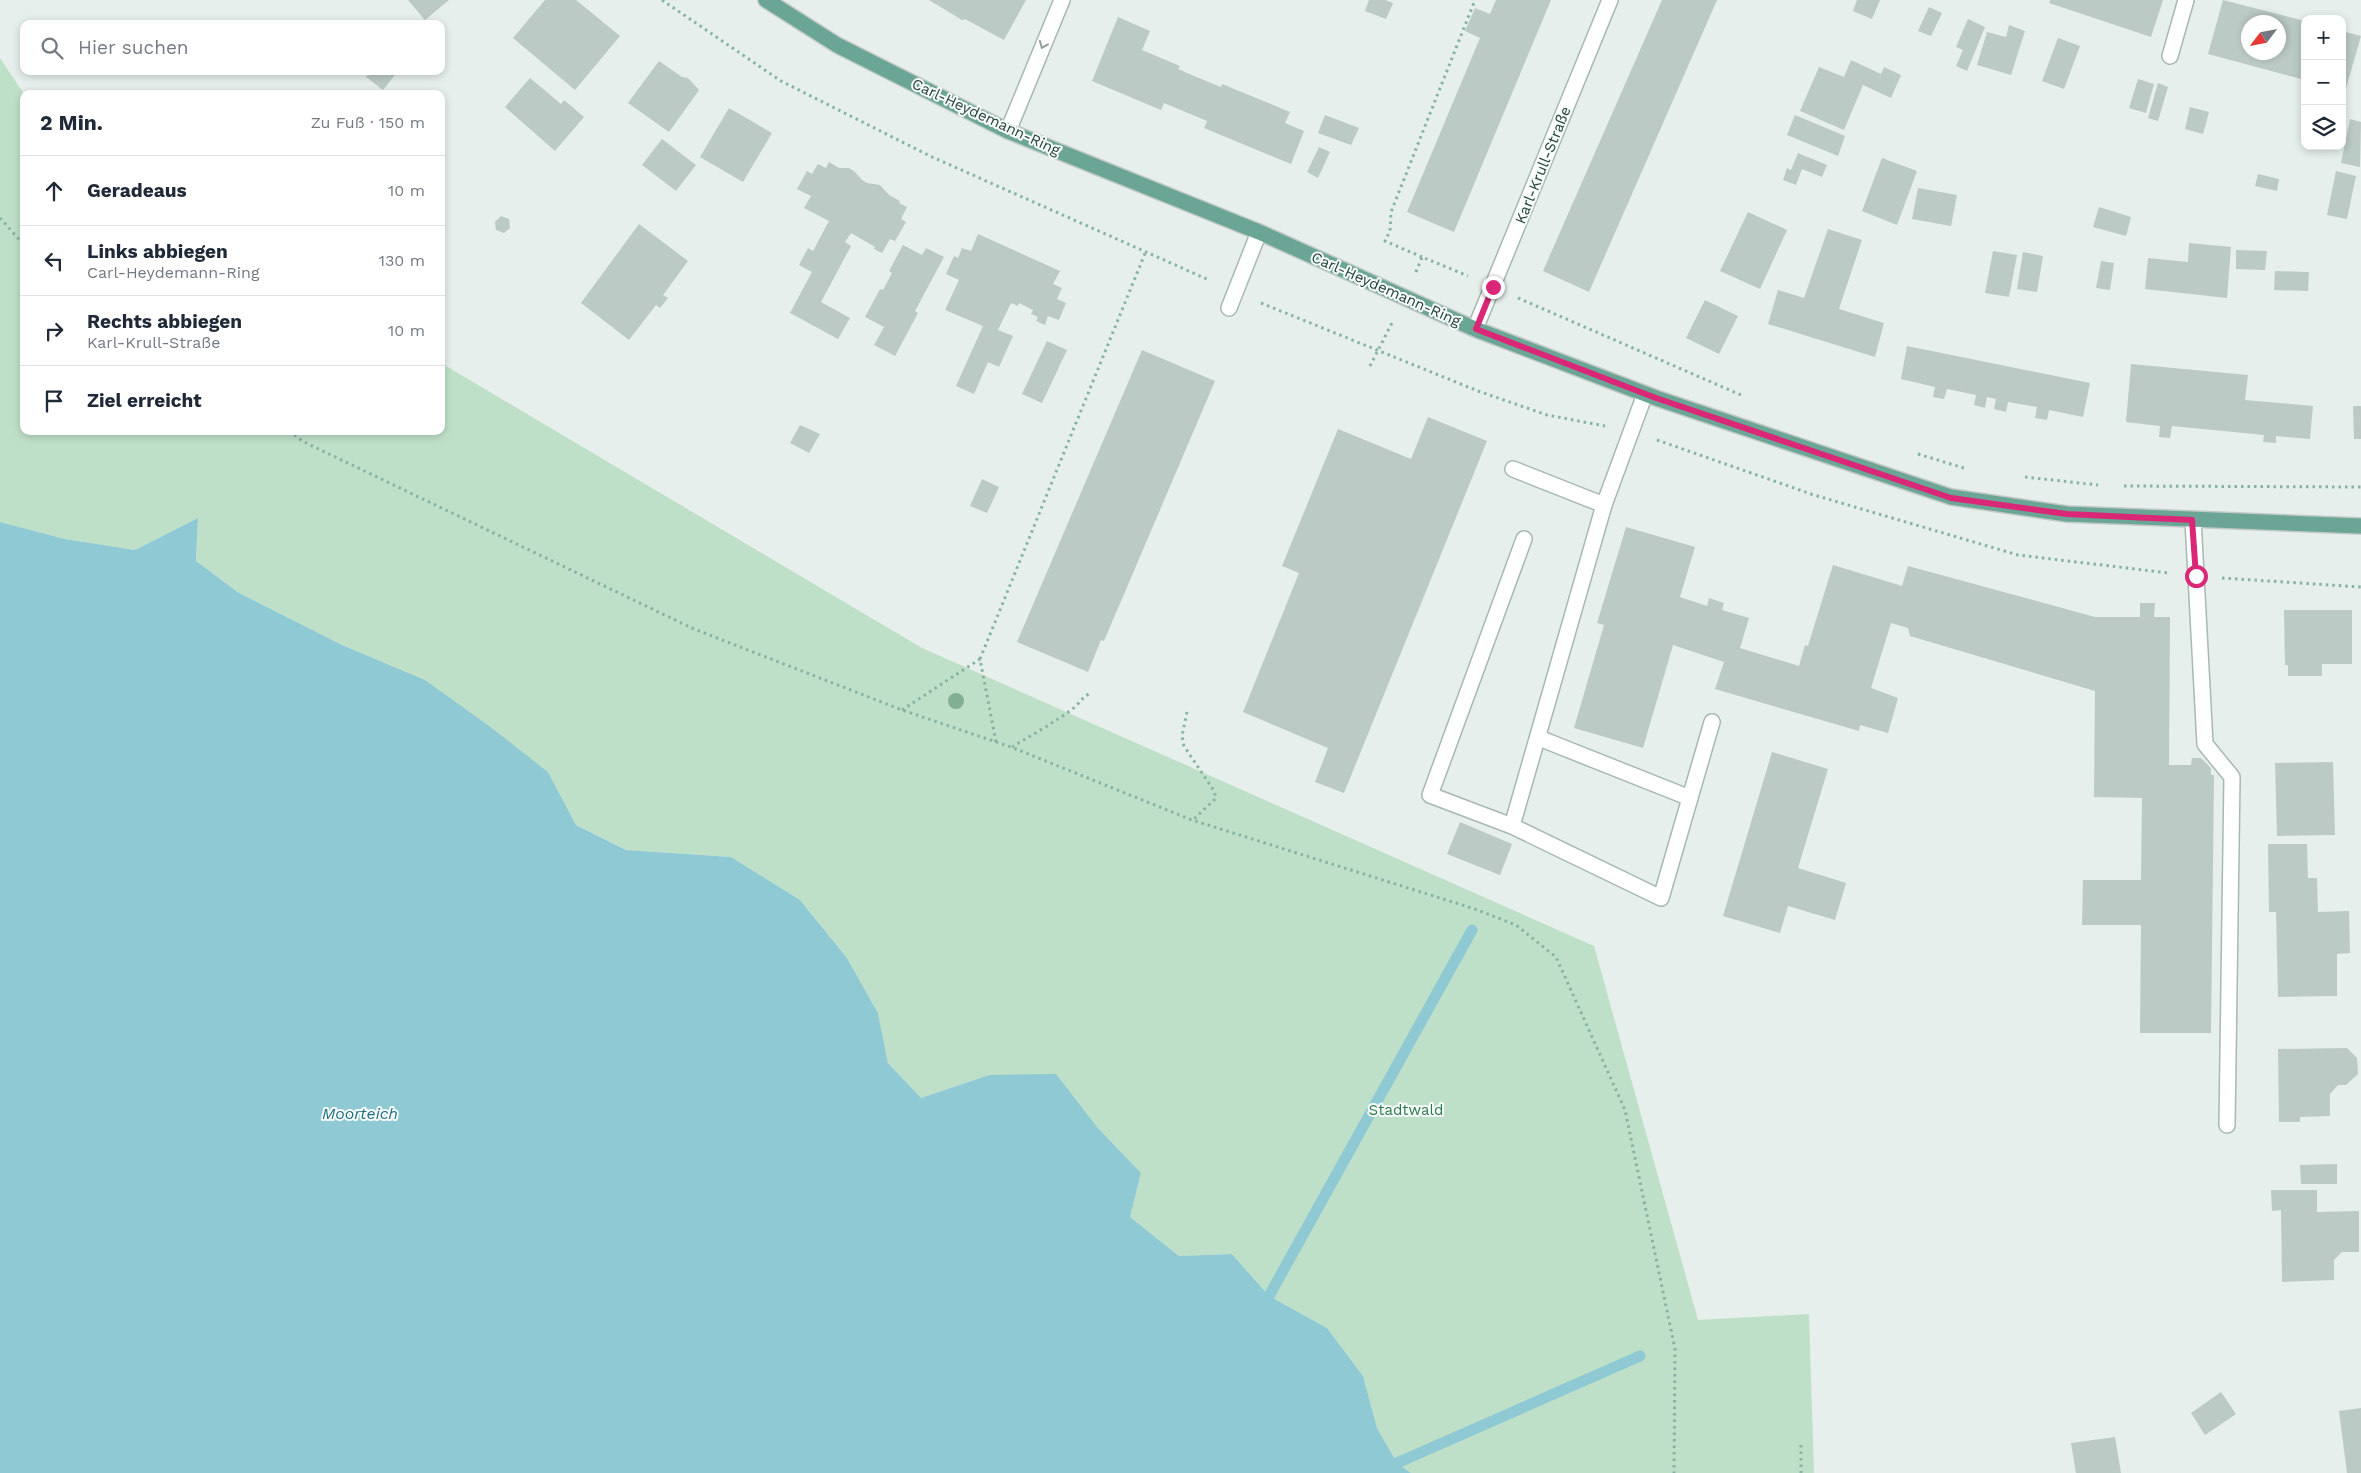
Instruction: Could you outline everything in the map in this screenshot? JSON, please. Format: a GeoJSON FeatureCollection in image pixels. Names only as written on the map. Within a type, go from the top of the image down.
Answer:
{"type":"FeatureCollection","features":[{"type":"Feature","properties":{"kind":"main road","name":"Carl-Heydemann-Ring"},"geometry":{"type":"LineString","coordinates":[[766,0],[837,45],[1008,131],[1259,232],[1476,329],[1645,394],[1951,498],[2067,514],[2361,526]]}},
{"type":"Feature","properties":{"kind":"street"},"geometry":{"type":"LineString","coordinates":[[1008,131],[1062,0]]}},
{"type":"Feature","properties":{"kind":"street","name":"Karl-Krull-Straße"},"geometry":{"type":"LineString","coordinates":[[1476,329],[1610,0]]}},
{"type":"Feature","properties":{"kind":"street"},"geometry":{"type":"LineString","coordinates":[[2170,56],[2186,0]]}},
{"type":"Feature","properties":{"kind":"street"},"geometry":{"type":"LineString","coordinates":[[1229,308],[1259,232]]}},
{"type":"Feature","properties":{"kind":"street"},"geometry":{"type":"LineString","coordinates":[[1512,826],[1539,738],[1604,505],[1645,394]]}},
{"type":"Feature","properties":{"kind":"street"},"geometry":{"type":"LineString","coordinates":[[1513,470],[1604,505]]}},
{"type":"Feature","properties":{"kind":"street"},"geometry":{"type":"LineString","coordinates":[[2192,520],[2205,744],[2232,777],[2227,1125]]}},
{"type":"Feature","properties":{"kind":"street"},"geometry":{"type":"LineString","coordinates":[[1524,539],[1430,795],[1512,826],[1661,898],[1712,722]]}},
{"type":"Feature","properties":{"kind":"street"},"geometry":{"type":"LineString","coordinates":[[1539,738],[1690,798]]}},
{"type":"Feature","properties":{"kind":"path"},"geometry":{"type":"LineString","coordinates":[[662,0],[781,80],[930,156],[1146,251],[980,659],[996,743]]}},
{"type":"Feature","properties":{"kind":"path"},"geometry":{"type":"LineString","coordinates":[[1422,257],[1385,240],[1390,231],[1390,212],[1475,0]]}},
{"type":"Feature","properties":{"kind":"path"},"geometry":{"type":"LineString","coordinates":[[0,218],[20,240]]}},
{"type":"Feature","properties":{"kind":"path"},"geometry":{"type":"LineString","coordinates":[[1493,287],[1747,397]]}},
{"type":"Feature","properties":{"kind":"path"},"geometry":{"type":"LineString","coordinates":[[1370,366],[1378,349]]}},
{"type":"Feature","properties":{"kind":"path"},"geometry":{"type":"LineString","coordinates":[[294,435],[304,442],[694,629],[902,710],[1011,747],[1192,820],[1475,908],[1516,925],[1556,957],[1625,1110],[1675,1349],[1674,1473]]}},
{"type":"Feature","properties":{"kind":"path"},"geometry":{"type":"LineString","coordinates":[[1912,452],[1976,472]]}},
{"type":"Feature","properties":{"kind":"path"},"geometry":{"type":"LineString","coordinates":[[2022,477],[2107,486]]}},
{"type":"Feature","properties":{"kind":"path"},"geometry":{"type":"LineString","coordinates":[[2116,486],[2361,487]]}},
{"type":"Feature","properties":{"kind":"path"},"geometry":{"type":"LineString","coordinates":[[902,710],[980,659]]}},
{"type":"Feature","properties":{"kind":"path"},"geometry":{"type":"LineString","coordinates":[[1011,747],[1053,722],[1076,706],[1086,694],[1092,693]]}},
{"type":"Feature","properties":{"kind":"path"},"geometry":{"type":"LineString","coordinates":[[1187,712],[1182,736],[1184,746],[1216,798],[1192,820]]}},
{"type":"Feature","properties":{"kind":"path"},"geometry":{"type":"LineString","coordinates":[[1801,1445],[1801,1473]]}},
{"type":"Feature","properties":{"kind":"green space","name":"Stadtwald"},"geometry":{"type":"Polygon","coordinates":[[[0,58],[21,90],[20,435],[445,435],[445,365],[922,648],[1594,946],[1698,1320],[1809,1314],[1814,1473],[1411,1473],[1397,1463],[1377,1428],[1363,1376],[1327,1328],[1269,1296],[1232,1254],[1179,1256],[1130,1217],[1141,1173],[1097,1127],[989,1075],[921,1098],[888,1063],[878,1013],[847,958],[800,900],[731,857],[626,850],[576,825],[548,772],[425,680],[342,645],[239,593],[196,561],[198,518],[135,550],[65,539],[0,522],[0,58]]]}},
{"type":"Feature","properties":{"kind":"water","name":"Moorteich"},"geometry":{"type":"Polygon","coordinates":[[[198,518],[196,561],[239,593],[342,645],[425,680],[548,772],[576,825],[626,850],[731,857],[800,900],[847,958],[878,1013],[888,1063],[921,1098],[989,1075],[1056,1074],[1097,1127],[1141,1173],[1130,1217],[1179,1256],[1232,1254],[1269,1296],[1327,1328],[1363,1376],[1377,1428],[1397,1463],[1411,1473],[0,1473],[0,522],[65,539],[135,550],[198,518]]]}},
{"type":"Feature","properties":{"kind":"building"},"geometry":{"type":"Polygon","coordinates":[[[408,0],[449,0],[425,20],[408,0]]]}},
{"type":"Feature","properties":{"kind":"building"},"geometry":{"type":"Polygon","coordinates":[[[545,0],[576,0],[620,36],[575,90],[513,38],[545,0]]]}},
{"type":"Feature","properties":{"kind":"building"},"geometry":{"type":"Polygon","coordinates":[[[929,0],[1026,0],[1004,40],[965,19],[962,20],[929,0]]]}},
{"type":"Feature","properties":{"kind":"building"},"geometry":{"type":"Polygon","coordinates":[[[1369,0],[1385,0],[1393,3],[1386,19],[1365,11],[1369,0]]]}},
{"type":"Feature","properties":{"kind":"building"},"geometry":{"type":"Polygon","coordinates":[[[1496,0],[1551,0],[1454,232],[1407,212],[1480,38],[1465,31],[1475,8],[1490,14],[1496,0]]]}},
{"type":"Feature","properties":{"kind":"building"},"geometry":{"type":"Polygon","coordinates":[[[1662,0],[1717,0],[1589,292],[1543,271],[1662,0]]]}},
{"type":"Feature","properties":{"kind":"building"},"geometry":{"type":"Polygon","coordinates":[[[1857,0],[1880,0],[1872,19],[1853,11],[1857,0]]]}},
{"type":"Feature","properties":{"kind":"building"},"geometry":{"type":"Polygon","coordinates":[[[2050,0],[2163,0],[2151,37],[2049,3],[2050,0]]]}},
{"type":"Feature","properties":{"kind":"building"},"geometry":{"type":"Polygon","coordinates":[[[2223,0],[2282,15],[2241,15],[2241,60],[2286,60],[2286,16],[2301,20],[2301,79],[2208,54],[2223,0]]]}},
{"type":"Feature","properties":{"kind":"building"},"geometry":{"type":"Polygon","coordinates":[[[1929,7],[1942,13],[1931,36],[1918,31],[1929,7]]]}},
{"type":"Feature","properties":{"kind":"building"},"geometry":{"type":"Polygon","coordinates":[[[1118,17],[1150,31],[1142,50],[1180,66],[1178,69],[1194,76],[1221,87],[1222,84],[1290,112],[1285,123],[1304,131],[1291,164],[1204,128],[1207,121],[1164,103],[1161,110],[1092,81],[1118,17]]]}},
{"type":"Feature","properties":{"kind":"building"},"geometry":{"type":"Polygon","coordinates":[[[1968,19],[1985,27],[1967,71],[1956,66],[1963,50],[1956,47],[1968,19]]]}},
{"type":"Feature","properties":{"kind":"building"},"geometry":{"type":"Polygon","coordinates":[[[2009,25],[2025,31],[2011,75],[1977,65],[1987,32],[2006,37],[2009,25]]]}},
{"type":"Feature","properties":{"kind":"building"},"geometry":{"type":"Polygon","coordinates":[[[2346,32],[2361,36],[2346,88],[2346,32]]]}},
{"type":"Feature","properties":{"kind":"building"},"geometry":{"type":"Polygon","coordinates":[[[2058,38],[2080,46],[2064,89],[2042,81],[2058,38]]]}},
{"type":"Feature","properties":{"kind":"building"},"geometry":{"type":"Polygon","coordinates":[[[1851,60],[1881,74],[1884,67],[1901,75],[1891,98],[1863,85],[1844,130],[1800,111],[1819,67],[1844,77],[1851,60]]]}},
{"type":"Feature","properties":{"kind":"building"},"geometry":{"type":"Polygon","coordinates":[[[659,61],[682,77],[688,78],[699,90],[669,132],[628,103],[659,61]]]}},
{"type":"Feature","properties":{"kind":"building"},"geometry":{"type":"Polygon","coordinates":[[[368,75],[395,75],[383,90],[366,77],[368,75]]]}},
{"type":"Feature","properties":{"kind":"building"},"geometry":{"type":"Polygon","coordinates":[[[530,78],[561,104],[564,100],[584,117],[555,151],[505,107],[530,78]]]}},
{"type":"Feature","properties":{"kind":"building"},"geometry":{"type":"Polygon","coordinates":[[[2138,79],[2154,84],[2146,113],[2129,108],[2138,79]]]}},
{"type":"Feature","properties":{"kind":"building"},"geometry":{"type":"Polygon","coordinates":[[[2158,83],[2168,87],[2158,121],[2148,118],[2158,83]]]}},
{"type":"Feature","properties":{"kind":"building"},"geometry":{"type":"Polygon","coordinates":[[[2190,107],[2209,112],[2203,134],[2185,129],[2190,107]]]}},
{"type":"Feature","properties":{"kind":"building"},"geometry":{"type":"Polygon","coordinates":[[[729,108],[772,133],[743,182],[700,157],[729,108]]]}},
{"type":"Feature","properties":{"kind":"building"},"geometry":{"type":"Polygon","coordinates":[[[1325,115],[1359,128],[1351,145],[1318,133],[1325,115]]]}},
{"type":"Feature","properties":{"kind":"building"},"geometry":{"type":"Polygon","coordinates":[[[1795,115],[1845,136],[1838,156],[1787,135],[1795,115]]]}},
{"type":"Feature","properties":{"kind":"building"},"geometry":{"type":"Polygon","coordinates":[[[2350,119],[2361,122],[2360,167],[2341,163],[2344,150],[2346,150],[2350,119]]]}},
{"type":"Feature","properties":{"kind":"building"},"geometry":{"type":"Polygon","coordinates":[[[662,139],[696,165],[676,191],[642,165],[662,139]]]}},
{"type":"Feature","properties":{"kind":"building"},"geometry":{"type":"Polygon","coordinates":[[[1319,147],[1330,152],[1318,178],[1307,172],[1319,147]]]}},
{"type":"Feature","properties":{"kind":"building"},"geometry":{"type":"Polygon","coordinates":[[[1798,153],[1827,165],[1822,177],[1802,169],[1796,185],[1783,180],[1787,168],[1791,170],[1798,153]]]}},
{"type":"Feature","properties":{"kind":"building"},"geometry":{"type":"Polygon","coordinates":[[[1882,158],[1917,171],[1897,225],[1862,211],[1882,158]]]}},
{"type":"Feature","properties":{"kind":"building"},"geometry":{"type":"Polygon","coordinates":[[[829,162],[839,168],[849,168],[867,183],[880,185],[889,195],[907,207],[901,219],[906,222],[895,241],[890,239],[882,253],[851,233],[845,242],[851,246],[821,302],[850,318],[838,339],[790,313],[812,272],[799,265],[808,248],[813,251],[829,221],[804,208],[811,196],[797,189],[807,171],[812,174],[818,164],[826,168],[829,162]]]}},
{"type":"Feature","properties":{"kind":"building"},"geometry":{"type":"Polygon","coordinates":[[[2336,171],[2356,176],[2347,219],[2327,215],[2336,171]]]}},
{"type":"Feature","properties":{"kind":"building"},"geometry":{"type":"Polygon","coordinates":[[[2258,174],[2279,179],[2277,191],[2255,186],[2258,174]]]}},
{"type":"Feature","properties":{"kind":"building"},"geometry":{"type":"Polygon","coordinates":[[[1918,188],[1957,195],[1951,226],[1912,219],[1918,188]]]}},
{"type":"Feature","properties":{"kind":"building"},"geometry":{"type":"Polygon","coordinates":[[[2099,207],[2131,217],[2126,236],[2093,227],[2099,207]]]}},
{"type":"Feature","properties":{"kind":"building"},"geometry":{"type":"Polygon","coordinates":[[[1748,212],[1787,230],[1760,289],[1720,271],[1748,212]]]}},
{"type":"Feature","properties":{"kind":"building"},"geometry":{"type":"Polygon","coordinates":[[[501,216],[509,219],[510,228],[504,233],[496,230],[495,222],[501,216]]]}},
{"type":"Feature","properties":{"kind":"building"},"geometry":{"type":"Polygon","coordinates":[[[639,224],[688,261],[663,295],[668,298],[660,308],[656,305],[629,340],[581,303],[639,224]]]}},
{"type":"Feature","properties":{"kind":"building"},"geometry":{"type":"Polygon","coordinates":[[[1828,229],[1862,240],[1839,309],[1884,323],[1875,357],[1768,324],[1778,290],[1804,298],[1828,229]]]}},
{"type":"Feature","properties":{"kind":"building"},"geometry":{"type":"Polygon","coordinates":[[[978,234],[1060,271],[1053,284],[1062,288],[1057,299],[1066,303],[1059,320],[1048,316],[1045,325],[1036,321],[1038,317],[1031,314],[1033,310],[1019,303],[1018,306],[1011,303],[998,330],[1013,336],[999,367],[988,362],[974,394],[956,386],[983,326],[945,310],[959,280],[946,274],[954,256],[958,258],[962,248],[971,251],[978,234]]]}},
{"type":"Feature","properties":{"kind":"building"},"geometry":{"type":"Polygon","coordinates":[[[2189,243],[2231,247],[2227,298],[2145,289],[2148,258],[2188,262],[2189,243]]]}},
{"type":"Feature","properties":{"kind":"building"},"geometry":{"type":"Polygon","coordinates":[[[903,245],[922,255],[926,248],[944,257],[915,311],[918,313],[895,356],[874,345],[884,327],[865,317],[880,289],[883,290],[892,273],[889,271],[903,245]]]}},
{"type":"Feature","properties":{"kind":"building"},"geometry":{"type":"Polygon","coordinates":[[[2236,250],[2267,251],[2265,270],[2236,269],[2236,250]]]}},
{"type":"Feature","properties":{"kind":"building"},"geometry":{"type":"Polygon","coordinates":[[[1993,251],[2017,255],[2009,297],[1985,293],[1993,251]]]}},
{"type":"Feature","properties":{"kind":"building"},"geometry":{"type":"Polygon","coordinates":[[[2023,252],[2043,256],[2037,292],[2017,289],[2023,252]]]}},
{"type":"Feature","properties":{"kind":"building"},"geometry":{"type":"Polygon","coordinates":[[[2101,261],[2114,263],[2110,290],[2096,288],[2101,261]]]}},
{"type":"Feature","properties":{"kind":"building"},"geometry":{"type":"Polygon","coordinates":[[[2275,271],[2309,272],[2308,291],[2274,290],[2275,271]]]}},
{"type":"Feature","properties":{"kind":"building"},"geometry":{"type":"Polygon","coordinates":[[[1705,300],[1738,316],[1719,354],[1686,338],[1705,300]]]}},
{"type":"Feature","properties":{"kind":"building"},"geometry":{"type":"Polygon","coordinates":[[[1047,341],[1067,350],[1042,403],[1022,394],[1047,341]]]}},
{"type":"Feature","properties":{"kind":"building"},"geometry":{"type":"Polygon","coordinates":[[[1907,346],[2090,383],[2083,417],[2049,410],[2047,420],[2035,418],[2037,407],[2008,402],[2006,412],[1994,409],[1996,399],[1987,397],[1985,408],[1974,405],[1976,395],[1947,389],[1944,399],[1933,397],[1935,387],[1901,379],[1907,346]]]}},
{"type":"Feature","properties":{"kind":"building"},"geometry":{"type":"Polygon","coordinates":[[[1142,350],[1215,381],[1104,641],[1101,640],[1088,672],[1017,642],[1142,350]]]}},
{"type":"Feature","properties":{"kind":"building"},"geometry":{"type":"Polygon","coordinates":[[[2131,364],[2248,375],[2245,400],[2313,406],[2310,439],[2276,436],[2276,443],[2263,442],[2264,435],[2172,426],[2170,438],[2159,437],[2160,426],[2126,422],[2131,364]]]}},
{"type":"Feature","properties":{"kind":"building"},"geometry":{"type":"Polygon","coordinates":[[[2353,406],[2361,406],[2361,439],[2354,439],[2353,406]]]}},
{"type":"Feature","properties":{"kind":"building"},"geometry":{"type":"Polygon","coordinates":[[[1428,417],[1487,441],[1344,793],[1315,782],[1328,748],[1243,712],[1299,573],[1282,566],[1338,429],[1411,459],[1428,417]]]}},
{"type":"Feature","properties":{"kind":"building"},"geometry":{"type":"Polygon","coordinates":[[[800,425],[820,434],[809,453],[790,443],[800,425]]]}},
{"type":"Feature","properties":{"kind":"building"},"geometry":{"type":"Polygon","coordinates":[[[982,479],[999,487],[987,513],[970,506],[982,479]]]}},
{"type":"Feature","properties":{"kind":"building"},"geometry":{"type":"Polygon","coordinates":[[[1626,527],[1695,547],[1680,597],[1707,606],[1709,598],[1724,603],[1722,610],[1749,618],[1740,648],[1799,666],[1805,645],[1808,646],[1833,565],[1902,586],[1908,566],[2095,617],[2140,617],[2140,603],[2155,603],[2154,617],[2170,617],[2169,765],[2191,765],[2192,758],[2201,758],[2211,768],[2211,775],[2214,775],[2211,1033],[2140,1033],[2141,925],[2082,925],[2083,880],[2141,880],[2142,798],[2094,797],[2095,691],[1910,636],[1908,628],[1891,623],[1871,688],[1898,698],[1888,733],[1860,725],[1859,731],[1715,689],[1724,662],[1673,645],[1643,748],[1574,728],[1604,625],[1597,623],[1626,527]]]}},
{"type":"Feature","properties":{"kind":"building"},"geometry":{"type":"Polygon","coordinates":[[[2284,610],[2352,610],[2352,664],[2322,664],[2322,676],[2288,676],[2288,665],[2285,665],[2284,610]]]}},
{"type":"Feature","properties":{"kind":"building"},"geometry":{"type":"Polygon","coordinates":[[[1772,752],[1828,769],[1798,868],[1846,883],[1835,920],[1788,906],[1780,933],[1723,916],[1772,752]]]}},
{"type":"Feature","properties":{"kind":"building"},"geometry":{"type":"Polygon","coordinates":[[[2333,762],[2335,835],[2277,836],[2275,763],[2333,762]]]}},
{"type":"Feature","properties":{"kind":"building"},"geometry":{"type":"Polygon","coordinates":[[[1460,822],[1512,844],[1500,875],[1447,854],[1460,822]]]}},
{"type":"Feature","properties":{"kind":"building"},"geometry":{"type":"Polygon","coordinates":[[[2268,844],[2307,844],[2308,878],[2317,878],[2318,912],[2349,911],[2350,953],[2337,954],[2337,996],[2278,997],[2276,912],[2269,912],[2268,844]]]}},
{"type":"Feature","properties":{"kind":"building"},"geometry":{"type":"Polygon","coordinates":[[[2347,1048],[2357,1058],[2358,1074],[2346,1085],[2338,1085],[2330,1094],[2330,1116],[2300,1117],[2300,1122],[2279,1122],[2278,1049],[2347,1048]]]}},
{"type":"Feature","properties":{"kind":"building"},"geometry":{"type":"Polygon","coordinates":[[[2337,1164],[2337,1184],[2301,1184],[2300,1165],[2337,1164]]]}},
{"type":"Feature","properties":{"kind":"building"},"geometry":{"type":"Polygon","coordinates":[[[2271,1190],[2317,1190],[2317,1212],[2359,1211],[2359,1252],[2342,1252],[2334,1260],[2334,1280],[2282,1282],[2281,1210],[2272,1211],[2271,1190]]]}},
{"type":"Feature","properties":{"kind":"building"},"geometry":{"type":"Polygon","coordinates":[[[2221,1392],[2236,1414],[2205,1435],[2191,1413],[2221,1392]]]}},
{"type":"Feature","properties":{"kind":"building"},"geometry":{"type":"Polygon","coordinates":[[[2361,1408],[2361,1473],[2347,1473],[2339,1411],[2361,1408]]]}},
{"type":"Feature","properties":{"kind":"building"},"geometry":{"type":"Polygon","coordinates":[[[2115,1437],[2121,1473],[2076,1473],[2071,1443],[2115,1437]]]}},
{"type":"Feature","properties":{"kind":"waterway"},"geometry":{"type":"LineString","coordinates":[[1269,1296],[1472,930]]}},
{"type":"Feature","properties":{"kind":"waterway"},"geometry":{"type":"LineString","coordinates":[[1397,1463],[1640,1356]]}},
{"type":"Feature","properties":{"kind":"route"},"geometry":{"type":"LineString","coordinates":[[1493,287],[1476,329],[1656,398],[1951,498],[2067,514],[2192,520],[2196,576]]}}]}
